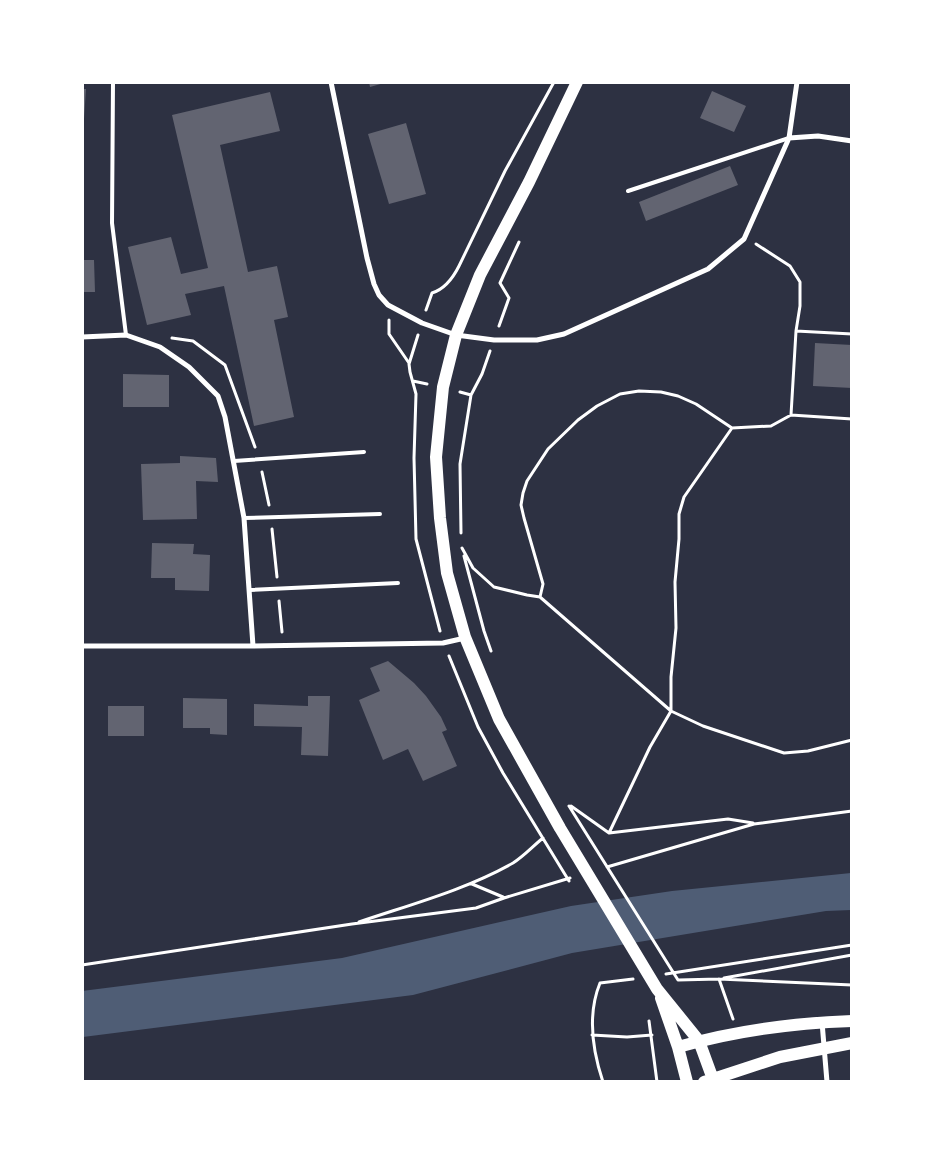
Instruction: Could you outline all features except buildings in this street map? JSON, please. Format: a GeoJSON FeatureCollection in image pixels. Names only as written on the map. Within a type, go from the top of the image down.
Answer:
{"type":"FeatureCollection","features":[{"type":"Feature","properties":{"kind":"main road"},"geometry":{"type":"LineString","coordinates":[[577,82],[529,182],[480,275],[456,335],[443,387],[436,457],[440,518],[447,573],[465,637],[499,720],[576,855],[657,989],[699,1041],[711,1081],[780,1058],[852,1043]]}},
{"type":"Feature","properties":{"kind":"main road"},"geometry":{"type":"LineString","coordinates":[[657,989],[678,1047],[687,1082]]}},
{"type":"Feature","properties":{"kind":"main road"},"geometry":{"type":"LineString","coordinates":[[678,1047],[737,1033],[822,1022],[852,1021]]}},
{"type":"Feature","properties":{"kind":"street"},"geometry":{"type":"LineString","coordinates":[[331,82],[374,284],[379,295],[388,305],[422,323],[456,335],[494,340],[537,340],[564,334],[708,269],[744,238],[790,138],[797,82]]}},
{"type":"Feature","properties":{"kind":"street"},"geometry":{"type":"LineString","coordinates":[[790,138],[818,136],[852,141]]}},
{"type":"Feature","properties":{"kind":"street"},"geometry":{"type":"LineString","coordinates":[[82,337],[126,335],[160,347],[189,367],[218,396],[234,461],[244,518],[253,646]]}},
{"type":"Feature","properties":{"kind":"street"},"geometry":{"type":"LineString","coordinates":[[82,646],[443,643],[465,637]]}},
{"type":"Feature","properties":{"kind":"street"},"geometry":{"type":"LineString","coordinates":[[822,1022],[827,1082]]}},
{"type":"Feature","properties":{"kind":"lane"},"geometry":{"type":"LineString","coordinates":[[113,82],[112,223],[126,335]]}},
{"type":"Feature","properties":{"kind":"lane"},"geometry":{"type":"LineString","coordinates":[[628,191],[790,138]]}},
{"type":"Feature","properties":{"kind":"lane"},"geometry":{"type":"LineString","coordinates":[[234,461],[364,452]]}},
{"type":"Feature","properties":{"kind":"lane"},"geometry":{"type":"LineString","coordinates":[[244,518],[380,514]]}},
{"type":"Feature","properties":{"kind":"lane"},"geometry":{"type":"LineString","coordinates":[[250,590],[398,582]]}},
{"type":"Feature","properties":{"kind":"path"},"geometry":{"type":"LineString","coordinates":[[413,381],[410,364],[432,293],[440,290],[454,276],[505,171],[554,82]]}},
{"type":"Feature","properties":{"kind":"path"},"geometry":{"type":"LineString","coordinates":[[461,536],[460,464],[471,395],[482,374],[509,298],[500,283],[523,234]]}},
{"type":"Feature","properties":{"kind":"path"},"geometry":{"type":"LineString","coordinates":[[744,238],[762,247],[790,266],[800,282],[800,306],[796,331],[791,414]]}},
{"type":"Feature","properties":{"kind":"path"},"geometry":{"type":"LineString","coordinates":[[388,305],[390,334],[410,364]]}},
{"type":"Feature","properties":{"kind":"path"},"geometry":{"type":"LineString","coordinates":[[796,331],[852,334]]}},
{"type":"Feature","properties":{"kind":"path"},"geometry":{"type":"LineString","coordinates":[[540,596],[543,584],[521,505],[523,493],[527,481],[548,449],[578,420],[597,406],[620,394],[640,391],[661,392],[678,396],[696,404],[732,428],[772,426],[791,414],[852,419]]}},
{"type":"Feature","properties":{"kind":"path"},"geometry":{"type":"LineString","coordinates":[[609,833],[650,747],[671,711],[671,677],[676,628],[675,582],[679,539],[678,514],[684,497],[732,428]]}},
{"type":"Feature","properties":{"kind":"path"},"geometry":{"type":"LineString","coordinates":[[494,657],[484,631],[461,545],[473,568],[494,586],[527,595],[540,596],[671,711],[703,726],[784,753],[808,751],[852,740]]}},
{"type":"Feature","properties":{"kind":"path"},"geometry":{"type":"LineString","coordinates":[[443,643],[478,727],[503,773],[557,861]]}},
{"type":"Feature","properties":{"kind":"path"},"geometry":{"type":"LineString","coordinates":[[754,824],[728,819],[609,833],[568,804],[678,980],[718,979],[852,985]]}},
{"type":"Feature","properties":{"kind":"path"},"geometry":{"type":"LineString","coordinates":[[604,868],[754,824],[852,811]]}},
{"type":"Feature","properties":{"kind":"path"},"geometry":{"type":"LineString","coordinates":[[352,924],[445,895],[472,884],[515,862],[543,838]]}},
{"type":"Feature","properties":{"kind":"path"},"geometry":{"type":"LineString","coordinates":[[82,965],[352,924],[476,908],[576,876]]}},
{"type":"Feature","properties":{"kind":"path"},"geometry":{"type":"LineString","coordinates":[[472,884],[504,898]]}},
{"type":"Feature","properties":{"kind":"path"},"geometry":{"type":"LineString","coordinates":[[658,976],[852,945]]}},
{"type":"Feature","properties":{"kind":"path"},"geometry":{"type":"LineString","coordinates":[[718,979],[852,955]]}},
{"type":"Feature","properties":{"kind":"path"},"geometry":{"type":"LineString","coordinates":[[603,1082],[596,1062],[592,1035],[594,999],[600,983],[638,978]]}},
{"type":"Feature","properties":{"kind":"path"},"geometry":{"type":"LineString","coordinates":[[718,979],[730,1006]]}},
{"type":"Feature","properties":{"kind":"path"},"geometry":{"type":"LineString","coordinates":[[592,1035],[627,1037],[652,1035],[657,1082]]}},
{"type":"Feature","properties":{"kind":"water"},"geometry":{"type":"Polygon","coordinates":[[[851,873],[851,910],[826,911],[572,953],[413,995],[83,1037],[82,991],[342,958],[571,906],[672,891],[851,873]]]}}]}
